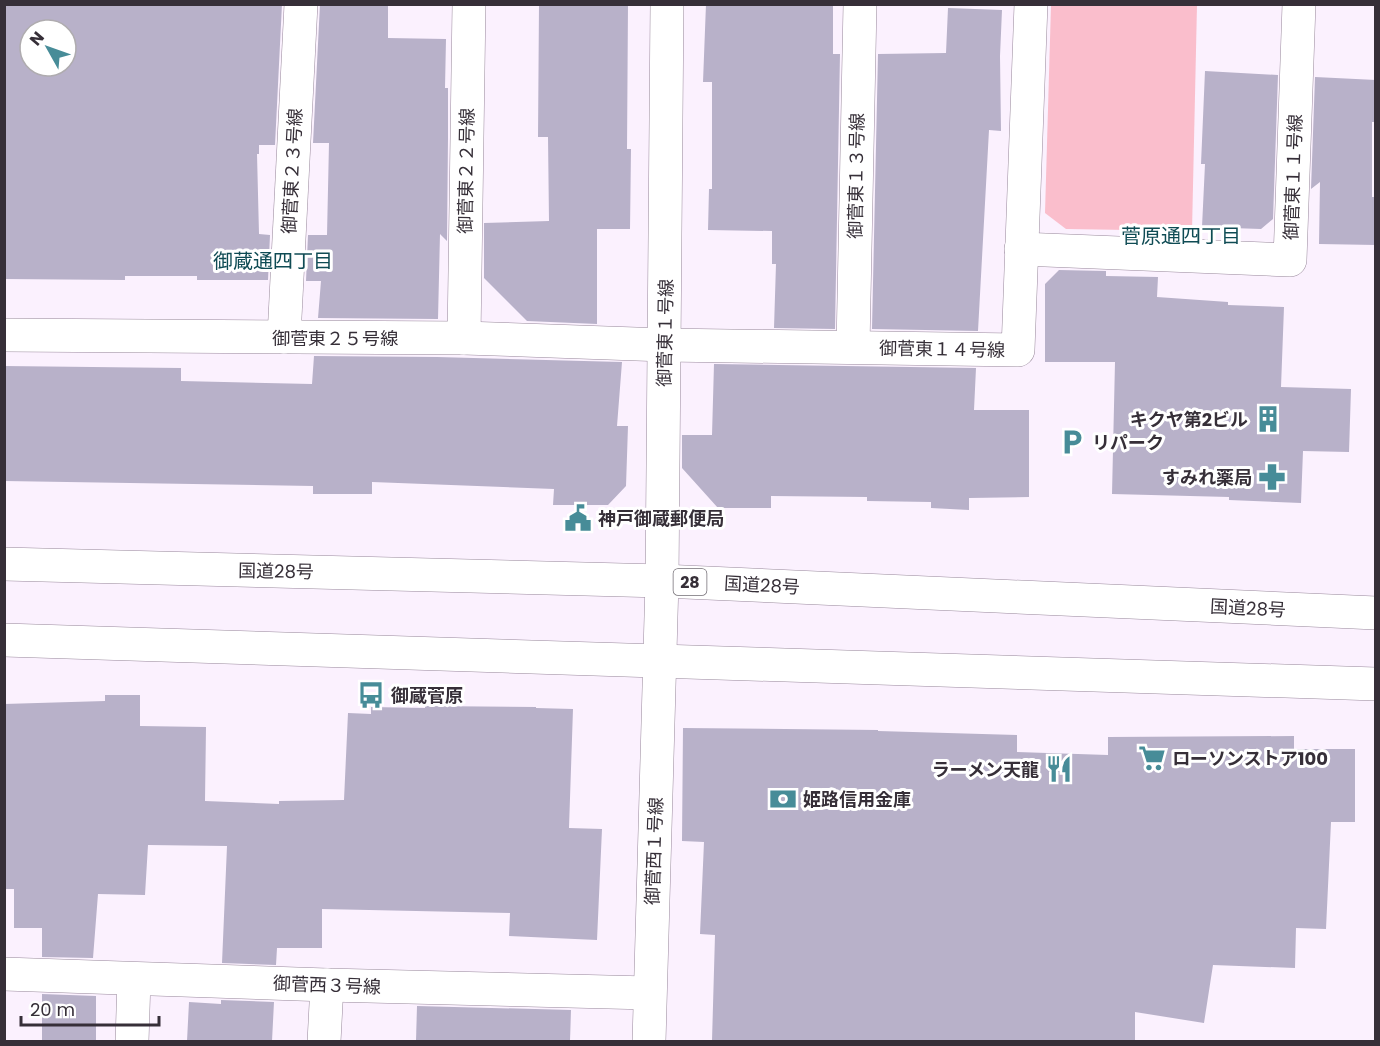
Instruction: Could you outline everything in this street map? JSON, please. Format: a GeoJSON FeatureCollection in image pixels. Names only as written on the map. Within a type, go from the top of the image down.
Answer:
{"type":"FeatureCollection","features":[{"type":"Feature","properties":{"kind":"main road","name":"御菅東２３号線"},"geometry":{"type":"LineString","coordinates":[[284,337],[301,4]]}},
{"type":"Feature","properties":{"kind":"main road","name":"御菅東２２号線"},"geometry":{"type":"LineString","coordinates":[[464,338],[469,4]]}},
{"type":"Feature","properties":{"kind":"main road","name":"御菅東１号線"},"geometry":{"type":"LineString","coordinates":[[659,661],[665,345],[667,4]]}},
{"type":"Feature","properties":{"kind":"main road","name":"御菅東１３号線"},"geometry":{"type":"LineString","coordinates":[[853,348],[860,4]]}},
{"type":"Feature","properties":{"kind":"main road","name":"御菅東１４号線"},"geometry":{"type":"LineString","coordinates":[[665,345],[1018,350],[1031,4]]}},
{"type":"Feature","properties":{"kind":"main road","name":"御菅東１１号線"},"geometry":{"type":"LineString","coordinates":[[1021,249],[1290,260],[1299,4]]}},
{"type":"Feature","properties":{"kind":"main road","name":"御菅東２５号線"},"geometry":{"type":"LineString","coordinates":[[4,335],[464,338],[665,345]]}},
{"type":"Feature","properties":{"kind":"main road","name":"国道28号"},"geometry":{"type":"LineString","coordinates":[[4,564],[662,581],[1376,614]]}},
{"type":"Feature","properties":{"kind":"main road"},"geometry":{"type":"LineString","coordinates":[[4,640],[1376,684]]}},
{"type":"Feature","properties":{"kind":"main road","name":"御菅西１号線"},"geometry":{"type":"LineString","coordinates":[[649,1041],[659,661]]}},
{"type":"Feature","properties":{"kind":"main road","name":"御菅西３号線"},"geometry":{"type":"LineString","coordinates":[[4,974],[650,993]]}},
{"type":"Feature","properties":{"kind":"main road"},"geometry":{"type":"LineString","coordinates":[[132,1041],[134,979]]}},
{"type":"Feature","properties":{"kind":"main road"},"geometry":{"type":"LineString","coordinates":[[324,1041],[327,985]]}},
{"type":"Feature","properties":{"kind":"shaded area"},"geometry":{"type":"Polygon","coordinates":[[[1051,5],[1197,5],[1192,231],[1066,229],[1045,213],[1051,5]]]}},
{"type":"Feature","properties":{"kind":"building"},"geometry":{"type":"Polygon","coordinates":[[[4,4],[282,4],[275,145],[259,145],[259,154],[257,154],[259,234],[270,235],[268,280],[197,280],[197,276],[125,276],[125,280],[4,279],[4,4]]]}},
{"type":"Feature","properties":{"kind":"building"},"geometry":{"type":"Polygon","coordinates":[[[320,4],[388,4],[388,38],[446,39],[447,241],[440,234],[438,319],[318,318],[321,281],[306,281],[308,235],[327,235],[329,143],[313,143],[320,4]]]}},
{"type":"Feature","properties":{"kind":"building"},"geometry":{"type":"Polygon","coordinates":[[[539,4],[628,4],[627,149],[631,149],[630,229],[597,229],[597,324],[527,321],[484,278],[484,223],[549,221],[548,137],[538,137],[539,4]]]}},
{"type":"Feature","properties":{"kind":"building"},"geometry":{"type":"Polygon","coordinates":[[[706,4],[833,4],[833,54],[840,54],[835,329],[774,328],[776,264],[772,264],[772,231],[708,230],[709,189],[712,189],[712,82],[703,82],[706,4]]]}},
{"type":"Feature","properties":{"kind":"building"},"geometry":{"type":"Polygon","coordinates":[[[948,8],[1002,10],[1001,131],[989,130],[978,331],[872,329],[878,54],[946,53],[948,8]]]}},
{"type":"Feature","properties":{"kind":"building"},"geometry":{"type":"Polygon","coordinates":[[[1205,71],[1278,75],[1273,219],[1261,229],[1202,227],[1205,164],[1201,164],[1205,71]]]}},
{"type":"Feature","properties":{"kind":"building"},"geometry":{"type":"Polygon","coordinates":[[[1315,77],[1376,80],[1376,122],[1372,122],[1372,197],[1376,197],[1376,245],[1319,244],[1320,182],[1311,189],[1315,77]]]}},
{"type":"Feature","properties":{"kind":"building"},"geometry":{"type":"Polygon","coordinates":[[[1059,270],[1106,271],[1106,276],[1158,277],[1157,297],[1228,302],[1228,305],[1284,307],[1281,387],[1351,389],[1349,452],[1303,451],[1301,503],[1229,500],[1229,497],[1112,494],[1115,362],[1045,362],[1045,284],[1059,270]]]}},
{"type":"Feature","properties":{"kind":"building"},"geometry":{"type":"Polygon","coordinates":[[[314,356],[622,362],[617,426],[628,426],[626,486],[608,505],[553,505],[554,489],[372,482],[372,494],[313,494],[313,486],[4,481],[4,366],[181,368],[181,381],[312,384],[314,356]]]}},
{"type":"Feature","properties":{"kind":"building"},"geometry":{"type":"Polygon","coordinates":[[[714,364],[976,368],[974,410],[1029,410],[1029,497],[969,498],[969,510],[931,508],[931,502],[867,501],[867,497],[771,496],[771,508],[718,508],[682,468],[682,435],[712,435],[714,364]]]}},
{"type":"Feature","properties":{"kind":"building"},"geometry":{"type":"Polygon","coordinates":[[[105,695],[140,695],[140,726],[206,727],[205,801],[279,804],[279,801],[344,800],[348,713],[371,714],[371,707],[425,708],[425,706],[573,709],[569,828],[602,829],[597,940],[509,936],[510,913],[322,909],[322,948],[277,948],[276,965],[222,963],[227,846],[148,845],[145,895],[98,894],[93,958],[42,957],[42,928],[14,928],[14,889],[4,889],[4,704],[105,701],[105,695]]]}},
{"type":"Feature","properties":{"kind":"building"},"geometry":{"type":"Polygon","coordinates":[[[683,728],[878,730],[1017,735],[1017,752],[1108,755],[1108,737],[1294,736],[1294,749],[1355,749],[1355,822],[1331,822],[1326,929],[1296,928],[1295,968],[1213,965],[1204,1023],[1135,1012],[1135,1041],[712,1041],[715,935],[700,934],[704,842],[682,841],[683,728]]]}},
{"type":"Feature","properties":{"kind":"building"},"geometry":{"type":"Polygon","coordinates":[[[42,994],[96,996],[96,1041],[42,1041],[42,994]]]}},
{"type":"Feature","properties":{"kind":"building"},"geometry":{"type":"Polygon","coordinates":[[[221,1000],[274,1002],[272,1041],[187,1041],[189,1002],[221,1004],[221,1000]]]}},
{"type":"Feature","properties":{"kind":"building"},"geometry":{"type":"Polygon","coordinates":[[[417,1006],[571,1010],[570,1041],[416,1041],[417,1006]]]}},
{"type":"Feature","properties":{"kind":"place","name":"キクヤ第2ビル"},"geometry":{"type":"Point","coordinates":[1268,419]}},
{"type":"Feature","properties":{"kind":"place","name":"リパーク"},"geometry":{"type":"Point","coordinates":[1072,442]}},
{"type":"Feature","properties":{"kind":"place","name":"すみれ薬局"},"geometry":{"type":"Point","coordinates":[1272,477]}},
{"type":"Feature","properties":{"kind":"place","name":"神戸御蔵郵便局"},"geometry":{"type":"Point","coordinates":[578,518]}},
{"type":"Feature","properties":{"kind":"place","name":"御蔵菅原"},"geometry":{"type":"Point","coordinates":[371,695]}},
{"type":"Feature","properties":{"kind":"place","name":"ローソンストア100"},"geometry":{"type":"Point","coordinates":[1152,758]}},
{"type":"Feature","properties":{"kind":"place","name":"ラーメン天龍"},"geometry":{"type":"Point","coordinates":[1059,769]}},
{"type":"Feature","properties":{"kind":"place","name":"姫路信用金庫"},"geometry":{"type":"Point","coordinates":[783,799]}},
{"type":"Feature","properties":{"kind":"district","name":"菅原通四丁目"},"geometry":{"type":"Point","coordinates":[1181,236]}},
{"type":"Feature","properties":{"kind":"district","name":"御蔵通四丁目"},"geometry":{"type":"Point","coordinates":[273,261]}}]}
